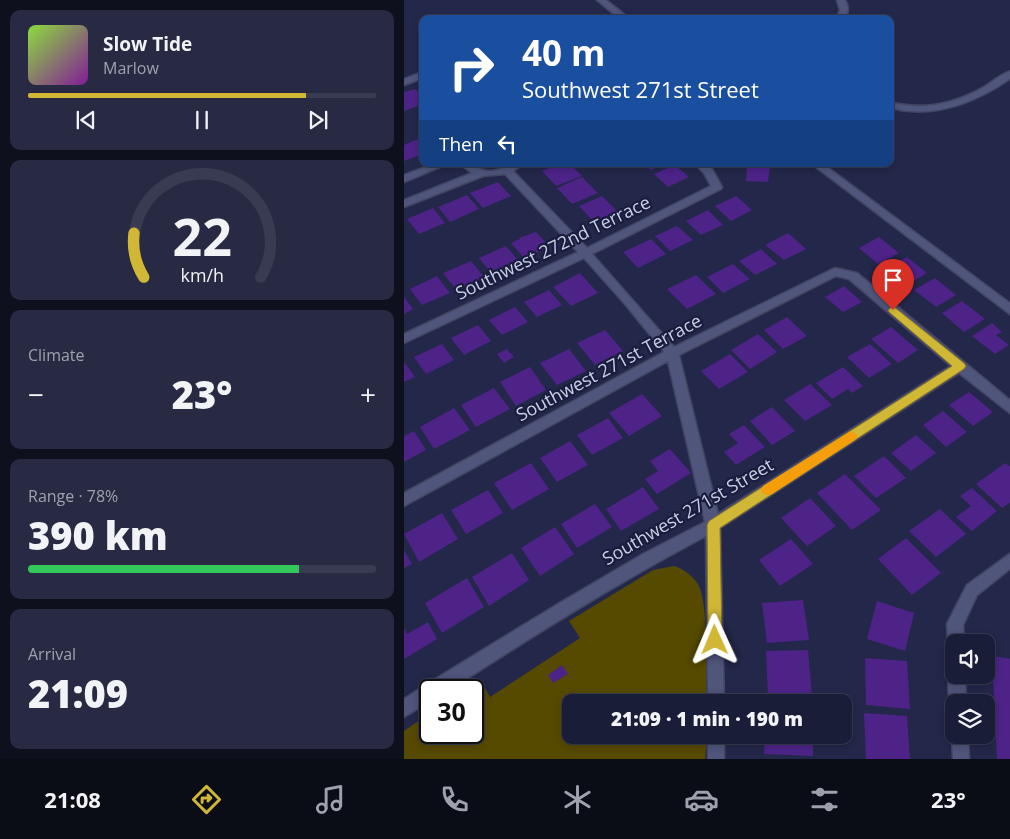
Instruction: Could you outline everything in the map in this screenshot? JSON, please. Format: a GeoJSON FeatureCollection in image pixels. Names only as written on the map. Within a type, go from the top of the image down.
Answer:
{"type":"FeatureCollection","features":[{"type":"Feature","properties":{"kind":"street"},"geometry":{"type":"LineString","coordinates":[[601,0],[621,15]]}},
{"type":"Feature","properties":{"kind":"street"},"geometry":{"type":"LineString","coordinates":[[841,0],[845,8],[843,15]]}},
{"type":"Feature","properties":{"kind":"street"},"geometry":{"type":"LineString","coordinates":[[894,106],[908,109],[944,106],[973,94],[1010,73]]}},
{"type":"Feature","properties":{"kind":"street"},"geometry":{"type":"LineString","coordinates":[[404,82],[419,78]]}},
{"type":"Feature","properties":{"kind":"street"},"geometry":{"type":"LineString","coordinates":[[1000,80],[1010,84]]}},
{"type":"Feature","properties":{"kind":"street"},"geometry":{"type":"LineString","coordinates":[[404,179],[434,167]]}},
{"type":"Feature","properties":{"kind":"street"},"geometry":{"type":"LineString","coordinates":[[469,167],[475,172],[494,174],[512,167]]}},
{"type":"Feature","properties":{"kind":"street","name":"Southwest 272nd Terrace"},"geometry":{"type":"LineString","coordinates":[[404,339],[585,253],[717,187],[708,171],[703,167]]}},
{"type":"Feature","properties":{"kind":"street"},"geometry":{"type":"LineString","coordinates":[[820,167],[1010,311]]}},
{"type":"Feature","properties":{"kind":"street"},"geometry":{"type":"LineString","coordinates":[[506,170],[629,301],[672,353],[713,525],[716,694]]}},
{"type":"Feature","properties":{"kind":"street"},"geometry":{"type":"LineString","coordinates":[[404,204],[482,173]]}},
{"type":"Feature","properties":{"kind":"street","name":"Southwest 271st Terrace"},"geometry":{"type":"LineString","coordinates":[[404,500],[672,353],[835,272],[853,276],[960,366]]}},
{"type":"Feature","properties":{"kind":"street"},"geometry":{"type":"LineString","coordinates":[[960,366],[1010,409]]}},
{"type":"Feature","properties":{"kind":"street","name":"Southwest 271st Street"},"geometry":{"type":"LineString","coordinates":[[451,679],[563,608],[648,559],[713,525],[960,366]]}},
{"type":"Feature","properties":{"kind":"street"},"geometry":{"type":"LineString","coordinates":[[956,634],[955,624],[972,590],[1010,559]]}},
{"type":"Feature","properties":{"kind":"street"},"geometry":{"type":"LineString","coordinates":[[404,708],[419,699]]}},
{"type":"Feature","properties":{"kind":"street"},"geometry":{"type":"LineString","coordinates":[[716,744],[716,759]]}},
{"type":"Feature","properties":{"kind":"street"},"geometry":{"type":"LineString","coordinates":[[960,744],[961,759]]}},
{"type":"Feature","properties":{"kind":"shaded area"},"geometry":{"type":"Polygon","coordinates":[[[674,566],[684,570],[698,584],[704,607],[707,694],[562,694],[562,744],[706,744],[705,759],[404,759],[404,731],[419,721],[419,744],[484,744],[484,686],[490,697],[580,638],[569,621],[653,570],[674,566]]]}},
{"type":"Feature","properties":{"kind":"building"},"geometry":{"type":"Polygon","coordinates":[[[415,89],[419,93],[419,105],[404,111],[404,92],[415,89]]]}},
{"type":"Feature","properties":{"kind":"building"},"geometry":{"type":"Polygon","coordinates":[[[418,139],[419,155],[404,161],[404,145],[418,139]]]}},
{"type":"Feature","properties":{"kind":"building"},"geometry":{"type":"Polygon","coordinates":[[[552,167],[573,167],[582,176],[556,186],[542,171],[552,167]]]}},
{"type":"Feature","properties":{"kind":"building"},"geometry":{"type":"Polygon","coordinates":[[[648,167],[658,167],[651,170],[648,167]]]}},
{"type":"Feature","properties":{"kind":"building"},"geometry":{"type":"Polygon","coordinates":[[[670,167],[677,167],[689,177],[668,187],[654,174],[670,167]]]}},
{"type":"Feature","properties":{"kind":"building"},"geometry":{"type":"Polygon","coordinates":[[[747,167],[770,167],[768,182],[746,181],[747,167]]]}},
{"type":"Feature","properties":{"kind":"building"},"geometry":{"type":"Polygon","coordinates":[[[582,177],[598,193],[572,204],[557,188],[582,177]]]}},
{"type":"Feature","properties":{"kind":"building"},"geometry":{"type":"Polygon","coordinates":[[[498,182],[511,196],[483,208],[470,193],[498,182]]]}},
{"type":"Feature","properties":{"kind":"building"},"geometry":{"type":"Polygon","coordinates":[[[467,195],[479,209],[450,222],[438,207],[467,195]]]}},
{"type":"Feature","properties":{"kind":"building"},"geometry":{"type":"Polygon","coordinates":[[[602,196],[617,211],[594,222],[579,206],[602,196]]]}},
{"type":"Feature","properties":{"kind":"building"},"geometry":{"type":"Polygon","coordinates":[[[736,196],[752,210],[731,221],[715,206],[736,196]]]}},
{"type":"Feature","properties":{"kind":"building"},"geometry":{"type":"Polygon","coordinates":[[[433,208],[445,223],[419,234],[407,219],[433,208]]]}},
{"type":"Feature","properties":{"kind":"building"},"geometry":{"type":"Polygon","coordinates":[[[708,210],[723,225],[701,235],[686,221],[708,210]]]}},
{"type":"Feature","properties":{"kind":"building"},"geometry":{"type":"Polygon","coordinates":[[[677,226],[693,240],[670,251],[655,236],[677,226]]]}},
{"type":"Feature","properties":{"kind":"building"},"geometry":{"type":"Polygon","coordinates":[[[536,232],[550,247],[524,258],[511,243],[536,232]]]}},
{"type":"Feature","properties":{"kind":"building"},"geometry":{"type":"Polygon","coordinates":[[[788,233],[806,249],[784,260],[765,245],[788,233]]]}},
{"type":"Feature","properties":{"kind":"building"},"geometry":{"type":"Polygon","coordinates":[[[879,237],[899,253],[878,264],[859,248],[879,237]]]}},
{"type":"Feature","properties":{"kind":"building"},"geometry":{"type":"Polygon","coordinates":[[[651,239],[666,254],[638,268],[623,252],[651,239]]]}},
{"type":"Feature","properties":{"kind":"building"},"geometry":{"type":"Polygon","coordinates":[[[506,246],[519,261],[491,273],[479,258],[506,246]]]}},
{"type":"Feature","properties":{"kind":"building"},"geometry":{"type":"Polygon","coordinates":[[[761,249],[777,264],[755,275],[739,261],[761,249]]]}},
{"type":"Feature","properties":{"kind":"building"},"geometry":{"type":"Polygon","coordinates":[[[907,257],[927,273],[907,285],[886,268],[907,257]]]}},
{"type":"Feature","properties":{"kind":"building"},"geometry":{"type":"Polygon","coordinates":[[[471,261],[485,278],[457,291],[443,273],[471,261]]]}},
{"type":"Feature","properties":{"kind":"building"},"geometry":{"type":"Polygon","coordinates":[[[733,264],[750,279],[723,293],[707,277],[733,264]]]}},
{"type":"Feature","properties":{"kind":"building"},"geometry":{"type":"Polygon","coordinates":[[[580,273],[598,293],[571,306],[553,287],[580,273]]]}},
{"type":"Feature","properties":{"kind":"building"},"geometry":{"type":"Polygon","coordinates":[[[696,275],[716,294],[687,309],[667,289],[696,275]]]}},
{"type":"Feature","properties":{"kind":"building"},"geometry":{"type":"Polygon","coordinates":[[[437,276],[450,293],[422,305],[410,289],[437,276]]]}},
{"type":"Feature","properties":{"kind":"building"},"geometry":{"type":"Polygon","coordinates":[[[935,278],[956,295],[936,307],[914,290],[935,278]]]}},
{"type":"Feature","properties":{"kind":"building"},"geometry":{"type":"Polygon","coordinates":[[[844,286],[862,302],[843,312],[825,297],[844,286]]]}},
{"type":"Feature","properties":{"kind":"building"},"geometry":{"type":"Polygon","coordinates":[[[549,290],[562,305],[537,317],[524,302],[549,290]]]}},
{"type":"Feature","properties":{"kind":"building"},"geometry":{"type":"Polygon","coordinates":[[[404,297],[413,309],[404,314],[404,297]]]}},
{"type":"Feature","properties":{"kind":"building"},"geometry":{"type":"Polygon","coordinates":[[[962,301],[985,319],[964,332],[942,313],[962,301]]]}},
{"type":"Feature","properties":{"kind":"building"},"geometry":{"type":"Polygon","coordinates":[[[515,307],[528,322],[502,335],[489,320],[515,307]]]}},
{"type":"Feature","properties":{"kind":"building"},"geometry":{"type":"Polygon","coordinates":[[[787,317],[807,336],[783,349],[764,330],[787,317]]]}},
{"type":"Feature","properties":{"kind":"building"},"geometry":{"type":"Polygon","coordinates":[[[992,323],[1002,332],[996,335],[1009,345],[995,354],[972,336],[992,323]]]}},
{"type":"Feature","properties":{"kind":"building"},"geometry":{"type":"Polygon","coordinates":[[[478,325],[491,341],[464,355],[451,338],[478,325]]]}},
{"type":"Feature","properties":{"kind":"building"},"geometry":{"type":"Polygon","coordinates":[[[891,327],[918,350],[898,363],[871,339],[891,327]]]}},
{"type":"Feature","properties":{"kind":"building"},"geometry":{"type":"Polygon","coordinates":[[[605,330],[623,351],[595,365],[577,343],[605,330]]]}},
{"type":"Feature","properties":{"kind":"building"},"geometry":{"type":"Polygon","coordinates":[[[758,334],[777,352],[750,369],[731,350],[758,334]]]}},
{"type":"Feature","properties":{"kind":"building"},"geometry":{"type":"Polygon","coordinates":[[[442,344],[454,360],[426,374],[414,357],[442,344]]]}},
{"type":"Feature","properties":{"kind":"building"},"geometry":{"type":"Polygon","coordinates":[[[870,344],[892,364],[869,378],[847,357],[870,344]]]}},
{"type":"Feature","properties":{"kind":"building"},"geometry":{"type":"Polygon","coordinates":[[[507,349],[514,357],[504,363],[497,354],[507,349]]]}},
{"type":"Feature","properties":{"kind":"building"},"geometry":{"type":"Polygon","coordinates":[[[569,349],[586,371],[557,385],[540,363],[569,349]]]}},
{"type":"Feature","properties":{"kind":"building"},"geometry":{"type":"Polygon","coordinates":[[[730,354],[748,372],[719,389],[701,371],[730,354]]]}},
{"type":"Feature","properties":{"kind":"building"},"geometry":{"type":"Polygon","coordinates":[[[404,362],[415,377],[404,382],[404,362]]]}},
{"type":"Feature","properties":{"kind":"building"},"geometry":{"type":"Polygon","coordinates":[[[530,367],[546,390],[516,406],[500,382],[530,367]]]}},
{"type":"Feature","properties":{"kind":"building"},"geometry":{"type":"Polygon","coordinates":[[[843,367],[863,386],[852,393],[848,389],[832,399],[816,383],[843,367]]]}},
{"type":"Feature","properties":{"kind":"building"},"geometry":{"type":"Polygon","coordinates":[[[810,384],[832,405],[805,421],[784,400],[810,384]]]}},
{"type":"Feature","properties":{"kind":"building"},"geometry":{"type":"Polygon","coordinates":[[[494,388],[510,409],[476,427],[461,405],[494,388]]]}},
{"type":"Feature","properties":{"kind":"building"},"geometry":{"type":"Polygon","coordinates":[[[969,392],[993,412],[973,426],[949,405],[969,392]]]}},
{"type":"Feature","properties":{"kind":"building"},"geometry":{"type":"Polygon","coordinates":[[[642,394],[662,416],[629,436],[609,413],[642,394]]]}},
{"type":"Feature","properties":{"kind":"building"},"geometry":{"type":"Polygon","coordinates":[[[772,407],[795,431],[772,445],[750,421],[772,407]]]}},
{"type":"Feature","properties":{"kind":"building"},"geometry":{"type":"Polygon","coordinates":[[[454,408],[470,430],[434,449],[420,427],[454,408]]]}},
{"type":"Feature","properties":{"kind":"building"},"geometry":{"type":"Polygon","coordinates":[[[943,411],[967,432],[946,447],[923,425],[943,411]]]}},
{"type":"Feature","properties":{"kind":"building"},"geometry":{"type":"Polygon","coordinates":[[[608,418],[623,438],[592,455],[577,435],[608,418]]]}},
{"type":"Feature","properties":{"kind":"building"},"geometry":{"type":"Polygon","coordinates":[[[744,425],[765,447],[736,465],[724,452],[738,443],[729,434],[744,425]]]}},
{"type":"Feature","properties":{"kind":"building"},"geometry":{"type":"Polygon","coordinates":[[[414,431],[426,450],[404,462],[404,436],[414,431]]]}},
{"type":"Feature","properties":{"kind":"building"},"geometry":{"type":"Polygon","coordinates":[[[916,435],[936,453],[911,471],[891,453],[916,435]]]}},
{"type":"Feature","properties":{"kind":"building"},"geometry":{"type":"Polygon","coordinates":[[[570,441],[588,465],[557,482],[540,458],[570,441]]]}},
{"type":"Feature","properties":{"kind":"building"},"geometry":{"type":"Polygon","coordinates":[[[670,449],[691,473],[657,494],[645,479],[658,471],[650,461],[670,449]]]}},
{"type":"Feature","properties":{"kind":"building"},"geometry":{"type":"Polygon","coordinates":[[[884,456],[906,478],[876,498],[854,476],[884,456]]]}},
{"type":"Feature","properties":{"kind":"building"},"geometry":{"type":"Polygon","coordinates":[[[531,463],[549,489],[512,510],[494,483],[531,463]]]}},
{"type":"Feature","properties":{"kind":"building"},"geometry":{"type":"Polygon","coordinates":[[[1005,463],[1011,467],[1011,502],[1002,508],[976,484],[1005,463]]]}},
{"type":"Feature","properties":{"kind":"building"},"geometry":{"type":"Polygon","coordinates":[[[845,474],[881,510],[852,530],[817,493],[845,474]]]}},
{"type":"Feature","properties":{"kind":"building"},"geometry":{"type":"Polygon","coordinates":[[[643,487],[659,509],[621,531],[606,509],[643,487]]]}},
{"type":"Feature","properties":{"kind":"building"},"geometry":{"type":"Polygon","coordinates":[[[972,488],[997,511],[972,531],[956,517],[971,506],[960,496],[972,488]]]}},
{"type":"Feature","properties":{"kind":"building"},"geometry":{"type":"Polygon","coordinates":[[[488,490],[503,513],[466,534],[451,510],[488,490]]]}},
{"type":"Feature","properties":{"kind":"building"},"geometry":{"type":"Polygon","coordinates":[[[810,498],[836,526],[807,546],[781,518],[810,498]]]}},
{"type":"Feature","properties":{"kind":"building"},"geometry":{"type":"Polygon","coordinates":[[[595,504],[612,527],[577,548],[561,524],[595,504]]]}},
{"type":"Feature","properties":{"kind":"building"},"geometry":{"type":"Polygon","coordinates":[[[940,509],[966,534],[936,557],[909,531],[940,509]]]}},
{"type":"Feature","properties":{"kind":"building"},"geometry":{"type":"Polygon","coordinates":[[[442,513],[458,539],[419,562],[404,534],[442,513]]]}},
{"type":"Feature","properties":{"kind":"building"},"geometry":{"type":"Polygon","coordinates":[[[555,527],[574,554],[540,576],[521,548],[555,527]]]}},
{"type":"Feature","properties":{"kind":"building"},"geometry":{"type":"Polygon","coordinates":[[[906,538],[941,573],[912,595],[878,559],[906,538]]]}},
{"type":"Feature","properties":{"kind":"building"},"geometry":{"type":"Polygon","coordinates":[[[791,539],[813,564],[780,586],[759,560],[791,539]]]}},
{"type":"Feature","properties":{"kind":"building"},"geometry":{"type":"Polygon","coordinates":[[[404,550],[412,564],[404,568],[404,550]]]}},
{"type":"Feature","properties":{"kind":"building"},"geometry":{"type":"Polygon","coordinates":[[[512,553],[529,580],[489,606],[472,577],[512,553]]]}},
{"type":"Feature","properties":{"kind":"building"},"geometry":{"type":"Polygon","coordinates":[[[467,578],[484,607],[442,633],[425,603],[467,578]]]}},
{"type":"Feature","properties":{"kind":"building"},"geometry":{"type":"Polygon","coordinates":[[[803,600],[809,640],[767,643],[762,603],[803,600]]]}},
{"type":"Feature","properties":{"kind":"building"},"geometry":{"type":"Polygon","coordinates":[[[877,601],[914,613],[905,651],[867,639],[877,601]]]}},
{"type":"Feature","properties":{"kind":"building"},"geometry":{"type":"Polygon","coordinates":[[[428,622],[437,639],[404,659],[404,628],[407,634],[428,622]]]}},
{"type":"Feature","properties":{"kind":"building"},"geometry":{"type":"Polygon","coordinates":[[[808,650],[812,694],[768,694],[766,651],[808,650]]]}},
{"type":"Feature","properties":{"kind":"building"},"geometry":{"type":"Polygon","coordinates":[[[995,656],[1011,659],[1011,759],[997,759],[994,694],[995,656]]]}},
{"type":"Feature","properties":{"kind":"building"},"geometry":{"type":"Polygon","coordinates":[[[865,658],[907,661],[910,709],[866,705],[865,658]]]}},
{"type":"Feature","properties":{"kind":"building"},"geometry":{"type":"Polygon","coordinates":[[[562,665],[568,674],[553,683],[548,675],[562,665]]]}},
{"type":"Feature","properties":{"kind":"building"},"geometry":{"type":"Polygon","coordinates":[[[864,713],[907,716],[910,759],[866,759],[864,713]]]}},
{"type":"Feature","properties":{"kind":"building"},"geometry":{"type":"Polygon","coordinates":[[[765,744],[813,744],[813,756],[764,754],[765,744]]]}},
{"type":"Feature","properties":{"kind":"slow traffic"},"geometry":{"type":"LineString","coordinates":[[768,490],[851,436]]}},
{"type":"Feature","properties":{"kind":"route"},"geometry":{"type":"LineString","coordinates":[[715,640],[713,525],[960,366],[893,310]]}}]}
